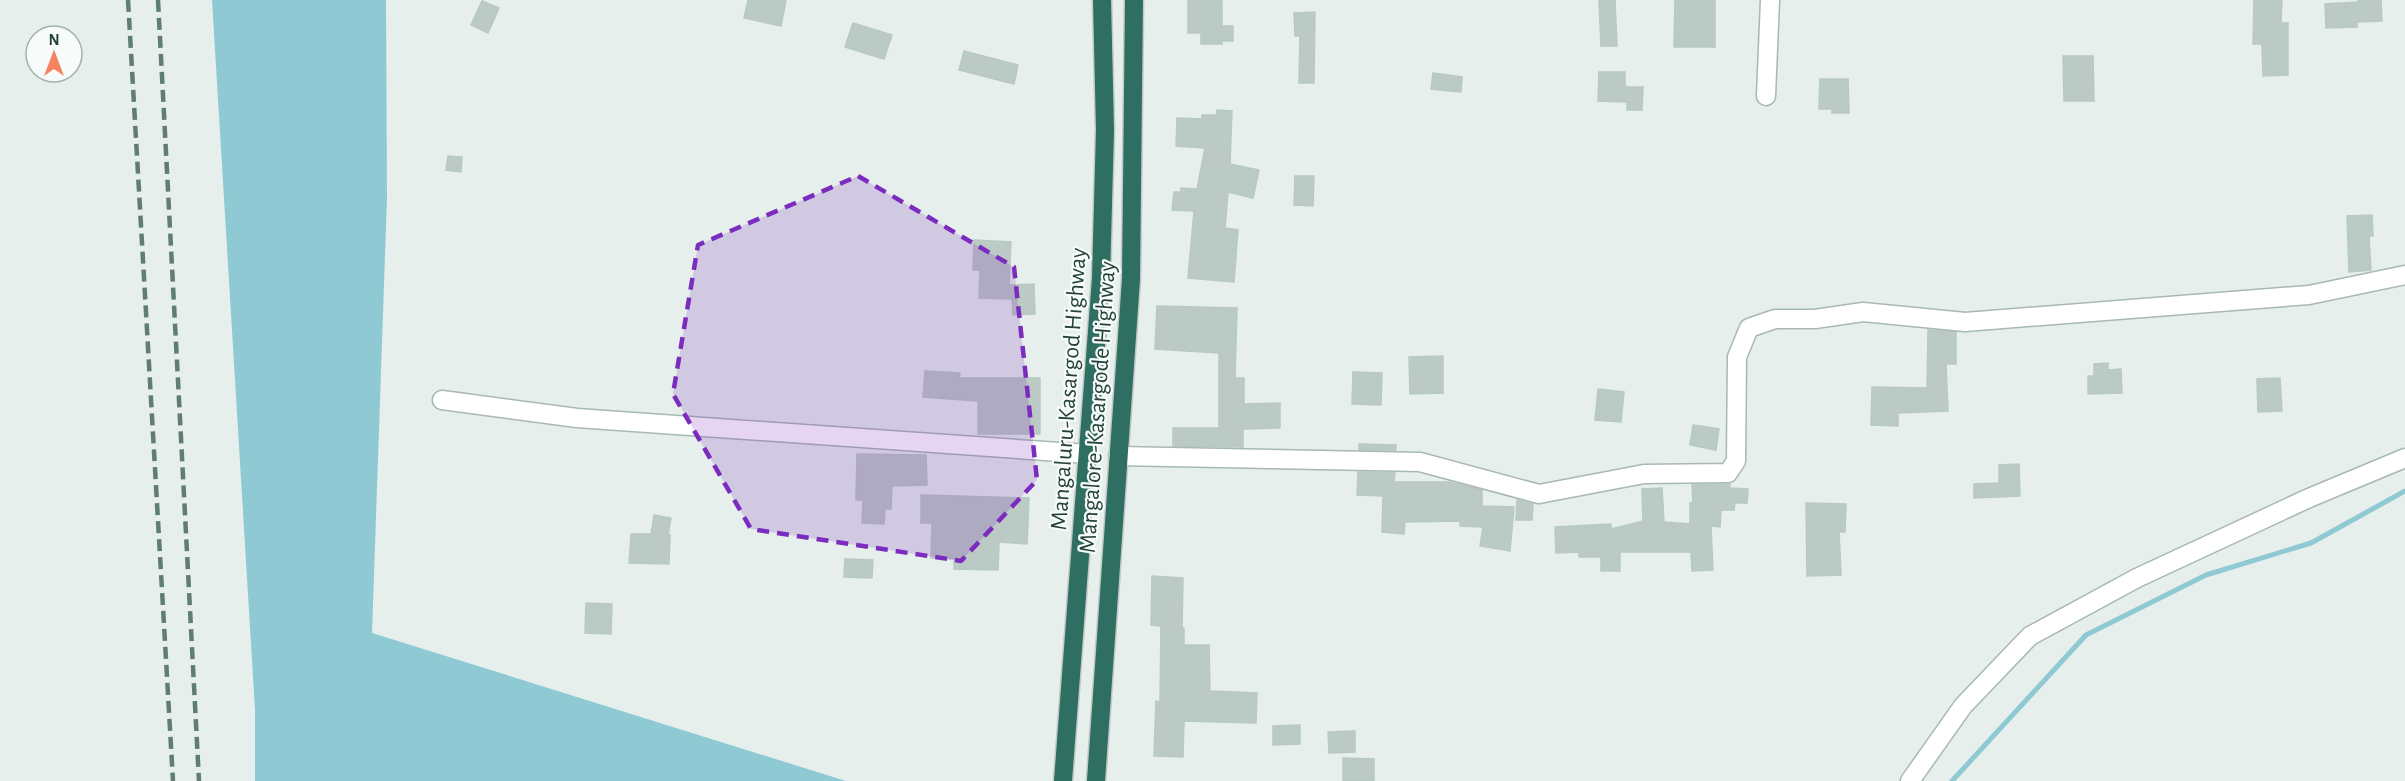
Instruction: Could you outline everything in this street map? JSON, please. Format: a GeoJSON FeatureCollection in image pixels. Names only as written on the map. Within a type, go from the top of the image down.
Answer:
{"type":"FeatureCollection","features":[{"type":"Feature","properties":{"kind":"highway","name":"Mangaluru-Kasargod Highway"},"geometry":{"type":"LineString","coordinates":[[1063,781],[1101,278],[1105,130],[1102,0]]}},
{"type":"Feature","properties":{"kind":"highway","name":"Mangalore-Kasargode Highway"},"geometry":{"type":"LineString","coordinates":[[1096,781],[1131,279],[1134,0]]}},
{"type":"Feature","properties":{"kind":"street"},"geometry":{"type":"LineString","coordinates":[[1766,96],[1770,0]]}},
{"type":"Feature","properties":{"kind":"street"},"geometry":{"type":"LineString","coordinates":[[1118,456],[1420,462],[1539,494],[1644,474],[1728,473],[1736,461],[1737,357],[1749,328],[1775,319],[1815,319],[1863,312],[1965,322],[2309,295],[2405,275]]}},
{"type":"Feature","properties":{"kind":"street"},"geometry":{"type":"LineString","coordinates":[[442,400],[577,418],[1088,454]]}},
{"type":"Feature","properties":{"kind":"street"},"geometry":{"type":"LineString","coordinates":[[1910,781],[1963,706],[2030,636],[2137,578],[2309,498],[2405,458]]}},
{"type":"Feature","properties":{"kind":"highlighted area"},"geometry":{"type":"Polygon","coordinates":[[[858,176],[1014,267],[1037,480],[961,561],[751,529],[673,394],[698,245],[858,176]]]}},
{"type":"Feature","properties":{"kind":"water"},"geometry":{"type":"Polygon","coordinates":[[[212,0],[386,0],[387,197],[372,633],[846,781],[255,781],[255,710],[212,0]]]}},
{"type":"Feature","properties":{"kind":"building"},"geometry":{"type":"Polygon","coordinates":[[[748,0],[786,0],[781,26],[744,18],[748,0]]]}},
{"type":"Feature","properties":{"kind":"building"},"geometry":{"type":"Polygon","coordinates":[[[1188,0],[1222,0],[1222,26],[1233,26],[1233,41],[1222,41],[1222,44],[1201,44],[1201,33],[1188,33],[1188,0]]]}},
{"type":"Feature","properties":{"kind":"building"},"geometry":{"type":"Polygon","coordinates":[[[1599,0],[1615,0],[1617,46],[1601,46],[1599,0]]]}},
{"type":"Feature","properties":{"kind":"building"},"geometry":{"type":"Polygon","coordinates":[[[1675,0],[1715,0],[1715,47],[1674,47],[1675,0]]]}},
{"type":"Feature","properties":{"kind":"building"},"geometry":{"type":"Polygon","coordinates":[[[2254,0],[2282,0],[2281,23],[2288,23],[2288,75],[2263,76],[2262,44],[2253,44],[2254,0]]]}},
{"type":"Feature","properties":{"kind":"building"},"geometry":{"type":"Polygon","coordinates":[[[2358,0],[2381,0],[2382,21],[2357,22],[2357,27],[2326,28],[2325,4],[2358,2],[2358,0]]]}},
{"type":"Feature","properties":{"kind":"building"},"geometry":{"type":"Polygon","coordinates":[[[482,1],[499,8],[488,33],[471,25],[482,1]]]}},
{"type":"Feature","properties":{"kind":"building"},"geometry":{"type":"Polygon","coordinates":[[[1315,12],[1314,83],[1299,83],[1300,36],[1295,36],[1294,13],[1315,12]]]}},
{"type":"Feature","properties":{"kind":"building"},"geometry":{"type":"Polygon","coordinates":[[[853,23],[892,35],[884,59],[845,47],[853,23]]]}},
{"type":"Feature","properties":{"kind":"building"},"geometry":{"type":"Polygon","coordinates":[[[964,51],[1018,65],[1014,84],[959,70],[964,51]]]}},
{"type":"Feature","properties":{"kind":"building"},"geometry":{"type":"Polygon","coordinates":[[[2063,56],[2093,56],[2094,101],[2064,101],[2063,56]]]}},
{"type":"Feature","properties":{"kind":"building"},"geometry":{"type":"Polygon","coordinates":[[[1599,72],[1625,72],[1625,87],[1643,87],[1642,110],[1627,110],[1627,102],[1598,101],[1599,72]]]}},
{"type":"Feature","properties":{"kind":"building"},"geometry":{"type":"Polygon","coordinates":[[[1433,73],[1462,77],[1461,92],[1431,89],[1433,73]]]}},
{"type":"Feature","properties":{"kind":"building"},"geometry":{"type":"Polygon","coordinates":[[[1820,79],[1848,79],[1849,113],[1832,113],[1832,109],[1819,109],[1820,79]]]}},
{"type":"Feature","properties":{"kind":"building"},"geometry":{"type":"Polygon","coordinates":[[[1217,110],[1232,111],[1230,164],[1259,170],[1253,198],[1228,192],[1225,228],[1238,230],[1234,282],[1188,278],[1194,211],[1172,210],[1174,192],[1181,192],[1181,188],[1197,189],[1205,148],[1176,146],[1177,118],[1202,119],[1202,115],[1217,115],[1217,110]]]}},
{"type":"Feature","properties":{"kind":"building"},"geometry":{"type":"Polygon","coordinates":[[[448,156],[462,157],[461,172],[446,170],[448,156]]]}},
{"type":"Feature","properties":{"kind":"building"},"geometry":{"type":"Polygon","coordinates":[[[1295,176],[1314,176],[1313,206],[1294,205],[1295,176]]]}},
{"type":"Feature","properties":{"kind":"building"},"geometry":{"type":"Polygon","coordinates":[[[2372,215],[2373,236],[2369,236],[2371,270],[2349,272],[2347,216],[2372,215]]]}},
{"type":"Feature","properties":{"kind":"building"},"geometry":{"type":"Polygon","coordinates":[[[974,240],[1011,242],[1009,285],[1034,284],[1035,314],[1013,315],[1012,299],[979,298],[980,270],[973,270],[974,240]]]}},
{"type":"Feature","properties":{"kind":"building"},"geometry":{"type":"Polygon","coordinates":[[[1157,306],[1237,308],[1235,378],[1244,378],[1244,404],[1280,403],[1280,428],[1243,429],[1243,447],[1173,446],[1173,428],[1219,428],[1219,353],[1155,349],[1157,306]]]}},
{"type":"Feature","properties":{"kind":"building"},"geometry":{"type":"Polygon","coordinates":[[[1928,330],[1956,332],[1956,364],[1946,364],[1948,411],[1898,413],[1898,426],[1871,425],[1872,387],[1927,388],[1928,330]]]}},
{"type":"Feature","properties":{"kind":"building"},"geometry":{"type":"Polygon","coordinates":[[[1443,356],[1443,393],[1410,394],[1409,357],[1443,356]]]}},
{"type":"Feature","properties":{"kind":"building"},"geometry":{"type":"Polygon","coordinates":[[[2108,363],[2108,370],[2121,369],[2122,393],[2088,394],[2088,376],[2094,376],[2094,364],[2108,363]]]}},
{"type":"Feature","properties":{"kind":"building"},"geometry":{"type":"Polygon","coordinates":[[[925,371],[960,373],[959,378],[1040,378],[1040,434],[978,434],[978,401],[923,397],[925,371]]]}},
{"type":"Feature","properties":{"kind":"building"},"geometry":{"type":"Polygon","coordinates":[[[1353,372],[1382,373],[1381,405],[1352,404],[1353,372]]]}},
{"type":"Feature","properties":{"kind":"building"},"geometry":{"type":"Polygon","coordinates":[[[2280,378],[2282,411],[2258,412],[2257,379],[2280,378]]]}},
{"type":"Feature","properties":{"kind":"building"},"geometry":{"type":"Polygon","coordinates":[[[1598,389],[1624,392],[1621,422],[1595,420],[1598,389]]]}},
{"type":"Feature","properties":{"kind":"building"},"geometry":{"type":"Polygon","coordinates":[[[1693,425],[1719,429],[1716,450],[1690,445],[1693,425]]]}},
{"type":"Feature","properties":{"kind":"building"},"geometry":{"type":"Polygon","coordinates":[[[1359,444],[1396,445],[1396,450],[1359,450],[1359,444]]]}},
{"type":"Feature","properties":{"kind":"building"},"geometry":{"type":"Polygon","coordinates":[[[857,454],[926,455],[927,485],[892,486],[891,509],[885,509],[884,524],[862,523],[863,500],[856,500],[857,454]]]}},
{"type":"Feature","properties":{"kind":"building"},"geometry":{"type":"Polygon","coordinates":[[[2019,464],[2020,496],[1974,498],[1974,484],[1999,483],[1999,465],[2019,464]]]}},
{"type":"Feature","properties":{"kind":"building"},"geometry":{"type":"Polygon","coordinates":[[[1358,472],[1395,473],[1394,482],[1449,482],[1482,490],[1482,506],[1514,507],[1510,551],[1480,546],[1483,527],[1460,526],[1460,521],[1405,522],[1404,534],[1382,532],[1383,496],[1357,495],[1358,472]]]}},
{"type":"Feature","properties":{"kind":"building"},"geometry":{"type":"Polygon","coordinates":[[[1730,484],[1730,488],[1748,489],[1747,503],[1735,503],[1734,510],[1721,510],[1720,527],[1711,526],[1713,570],[1692,571],[1691,552],[1620,552],[1620,571],[1601,571],[1601,557],[1579,557],[1579,552],[1556,553],[1555,527],[1611,524],[1611,529],[1643,521],[1642,489],[1662,488],[1664,522],[1690,524],[1690,503],[1693,503],[1692,485],[1730,484]]]}},
{"type":"Feature","properties":{"kind":"building"},"geometry":{"type":"Polygon","coordinates":[[[921,495],[1029,498],[1027,544],[999,542],[998,570],[954,569],[954,559],[931,558],[932,523],[921,523],[921,495]]]}},
{"type":"Feature","properties":{"kind":"building"},"geometry":{"type":"Polygon","coordinates":[[[1517,500],[1533,504],[1532,520],[1516,520],[1517,500]]]}},
{"type":"Feature","properties":{"kind":"building"},"geometry":{"type":"Polygon","coordinates":[[[1806,503],[1846,504],[1845,532],[1839,532],[1841,575],[1807,576],[1806,503]]]}},
{"type":"Feature","properties":{"kind":"building"},"geometry":{"type":"Polygon","coordinates":[[[654,515],[671,518],[668,535],[670,535],[669,564],[629,563],[631,534],[651,534],[654,515]]]}},
{"type":"Feature","properties":{"kind":"building"},"geometry":{"type":"Polygon","coordinates":[[[845,559],[873,560],[872,578],[844,577],[845,559]]]}},
{"type":"Feature","properties":{"kind":"building"},"geometry":{"type":"Polygon","coordinates":[[[1152,576],[1183,578],[1184,645],[1209,645],[1210,691],[1257,693],[1256,723],[1184,721],[1183,757],[1154,756],[1156,701],[1160,702],[1161,626],[1151,625],[1152,576]]]}},
{"type":"Feature","properties":{"kind":"building"},"geometry":{"type":"Polygon","coordinates":[[[586,603],[612,604],[611,634],[585,633],[586,603]]]}},
{"type":"Feature","properties":{"kind":"building"},"geometry":{"type":"Polygon","coordinates":[[[1300,725],[1300,744],[1273,745],[1273,726],[1300,725]]]}},
{"type":"Feature","properties":{"kind":"building"},"geometry":{"type":"Polygon","coordinates":[[[1355,731],[1355,752],[1329,753],[1328,732],[1355,731]]]}},
{"type":"Feature","properties":{"kind":"building"},"geometry":{"type":"Polygon","coordinates":[[[1343,758],[1374,759],[1374,781],[1343,781],[1343,758]]]}},
{"type":"Feature","properties":{"kind":"waterway"},"geometry":{"type":"LineString","coordinates":[[1952,781],[2086,635],[2206,575],[2311,543],[2405,491]]}},
{"type":"Feature","properties":{"kind":"railway"},"geometry":{"type":"LineString","coordinates":[[128,0],[173,781]]}},
{"type":"Feature","properties":{"kind":"railway"},"geometry":{"type":"LineString","coordinates":[[158,0],[199,781]]}}]}
